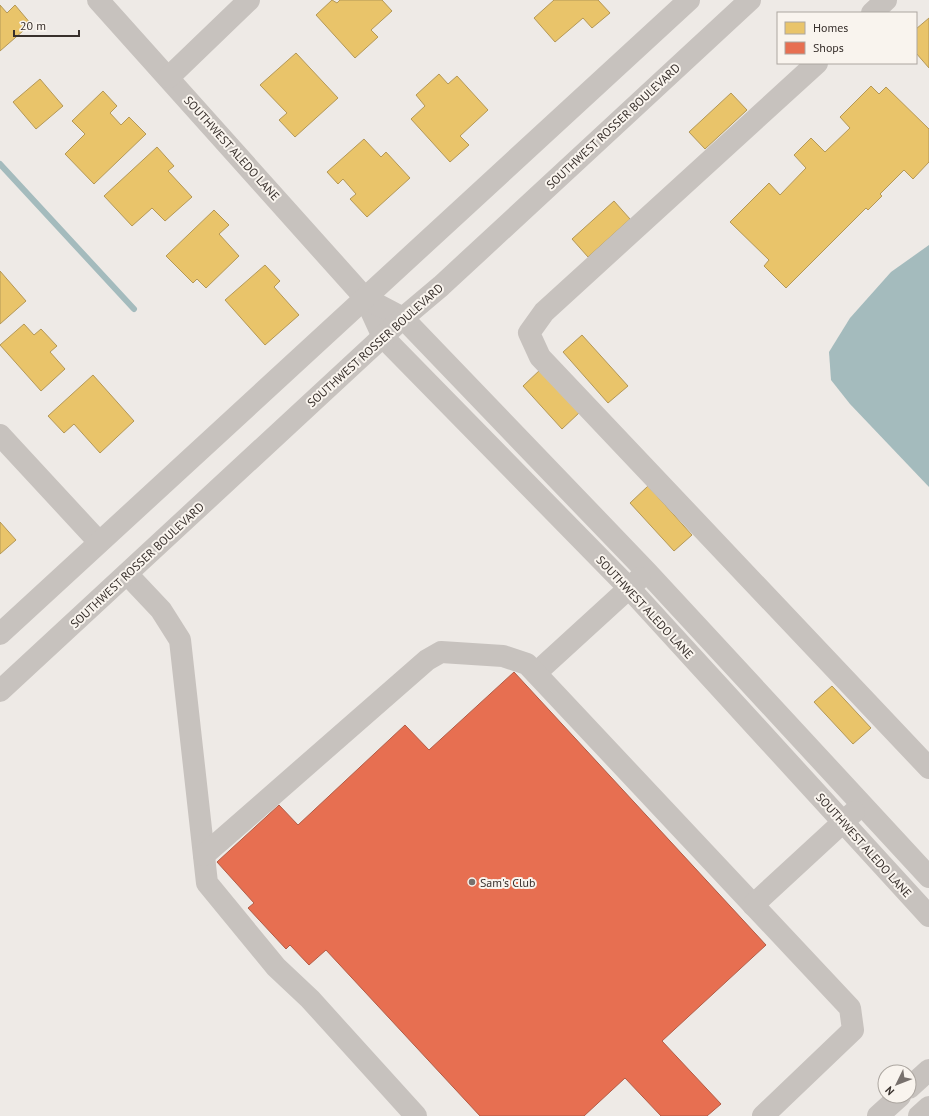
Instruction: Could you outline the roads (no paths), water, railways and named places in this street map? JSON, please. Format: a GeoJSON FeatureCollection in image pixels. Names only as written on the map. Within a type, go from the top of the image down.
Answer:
{"type":"FeatureCollection","features":[{"type":"Feature","properties":{"kind":"street","name":"SOUTHWEST ALEDO LANE"},"geometry":{"type":"LineString","coordinates":[[98,0],[169,77],[365,298],[382,337],[629,588],[929,916]]}},
{"type":"Feature","properties":{"kind":"street"},"geometry":{"type":"LineString","coordinates":[[169,77],[249,0]]}},
{"type":"Feature","properties":{"kind":"street"},"geometry":{"type":"LineString","coordinates":[[0,634],[689,0]]}},
{"type":"Feature","properties":{"kind":"street","name":"SOUTHWEST ROSSER BOULEVARD"},"geometry":{"type":"LineString","coordinates":[[0,691],[382,337],[750,0]]}},
{"type":"Feature","properties":{"kind":"street"},"geometry":{"type":"LineString","coordinates":[[873,12],[886,0]]}},
{"type":"Feature","properties":{"kind":"street"},"geometry":{"type":"LineString","coordinates":[[816,64],[544,312],[529,333],[540,357],[929,768]]}},
{"type":"Feature","properties":{"kind":"street","name":"SOUTHWEST ALEDO LANE"},"geometry":{"type":"LineString","coordinates":[[365,298],[403,318],[646,572],[929,877]]}},
{"type":"Feature","properties":{"kind":"street"},"geometry":{"type":"LineString","coordinates":[[0,435],[99,542]]}},
{"type":"Feature","properties":{"kind":"street"},"geometry":{"type":"LineString","coordinates":[[536,673],[646,572]]}},
{"type":"Feature","properties":{"kind":"street"},"geometry":{"type":"LineString","coordinates":[[127,574],[161,610],[180,640],[206,883],[276,967],[310,999],[416,1116]]}},
{"type":"Feature","properties":{"kind":"street"},"geometry":{"type":"LineString","coordinates":[[204,855],[427,660],[441,652],[503,656],[527,664],[850,1008],[854,1030],[771,1114]]}},
{"type":"Feature","properties":{"kind":"street"},"geometry":{"type":"LineString","coordinates":[[753,905],[862,805]]}},
{"type":"Feature","properties":{"kind":"street"},"geometry":{"type":"LineString","coordinates":[[917,1081],[929,1070]]}},
{"type":"Feature","properties":{"kind":"street"},"geometry":{"type":"LineString","coordinates":[[878,1116],[891,1104]]}},
{"type":"Feature","properties":{"kind":"street"},"geometry":{"type":"LineString","coordinates":[[919,1116],[929,1107]]}},
{"type":"Feature","properties":{"kind":"water"},"geometry":{"type":"Polygon","coordinates":[[[929,245],[929,487],[850,404],[831,380],[829,352],[850,318],[891,272],[929,245]]]}},
{"type":"Feature","properties":{"kind":"waterway"},"geometry":{"type":"LineString","coordinates":[[0,164],[134,309]]}},
{"type":"Feature","properties":{"kind":"place","name":"Sam's Club"},"geometry":{"type":"Point","coordinates":[472,882]}}]}
